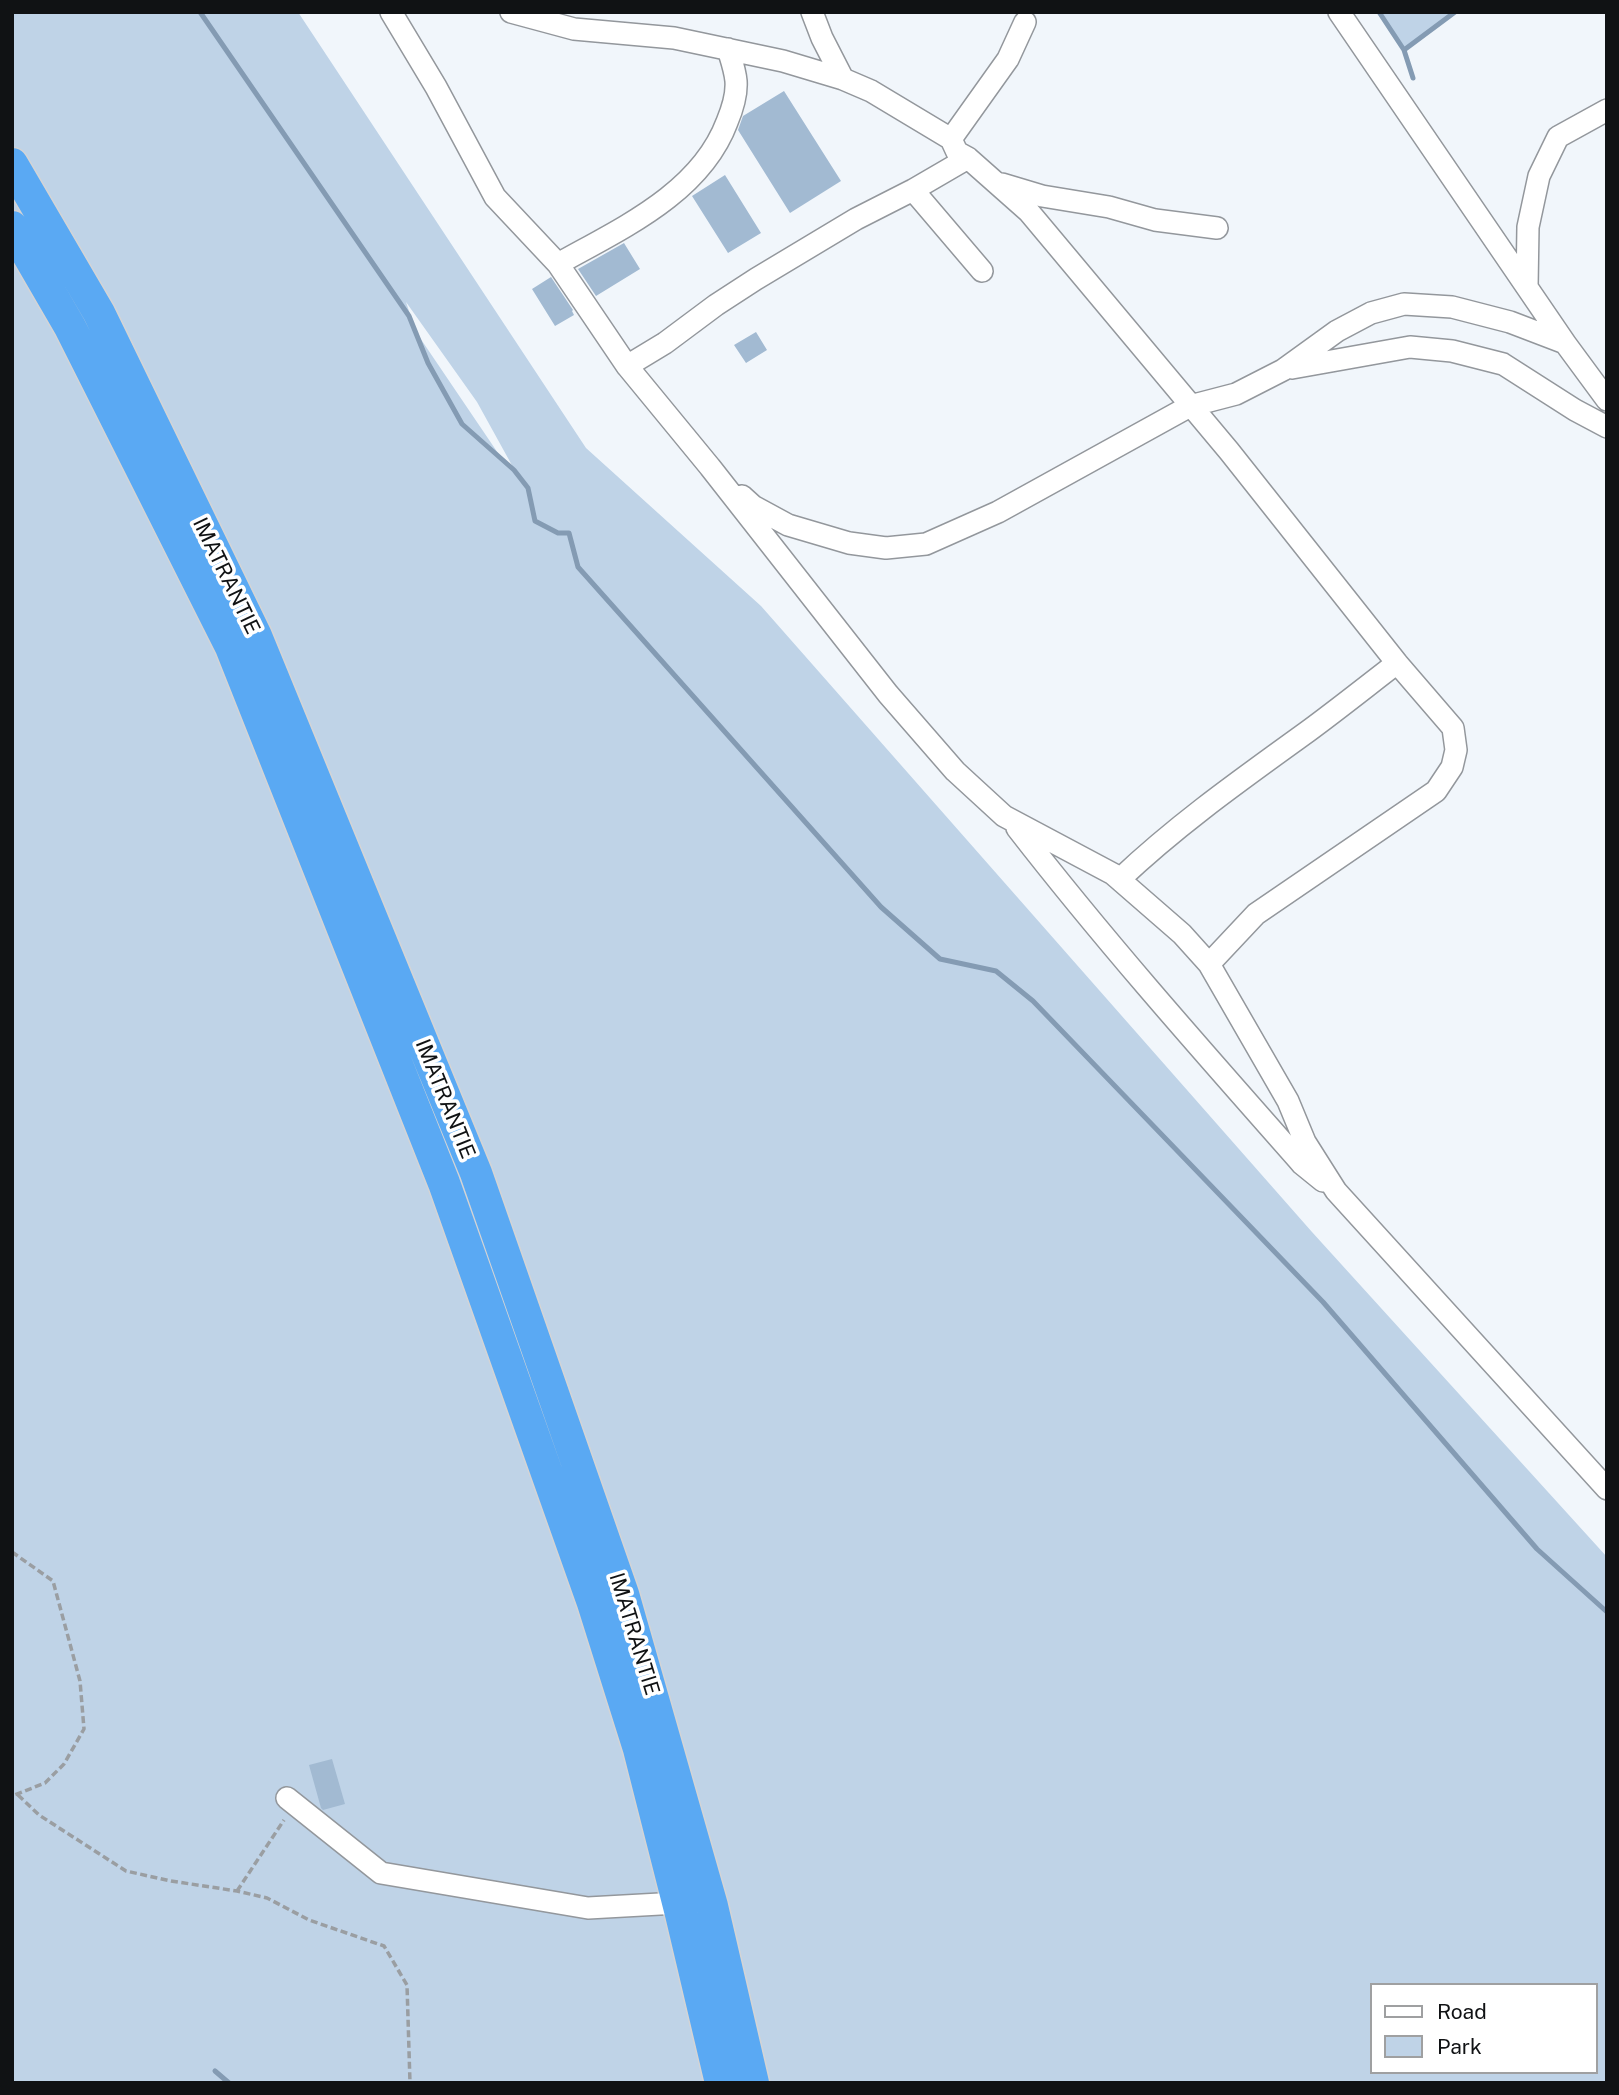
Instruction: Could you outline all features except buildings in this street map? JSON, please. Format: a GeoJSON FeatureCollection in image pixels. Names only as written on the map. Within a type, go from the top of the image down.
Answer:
{"type":"FeatureCollection","features":[{"type":"Feature","properties":{"kind":"highway","name":"IMATRANTIE"},"geometry":{"type":"LineString","coordinates":[[12,164],[99,313],[256,636],[476,1173],[623,1594],[712,1906],[752,2083]]}},
{"type":"Feature","properties":{"kind":"highway","name":"IMATRANTIE"},"geometry":{"type":"LineString","coordinates":[[12,227],[70,327],[231,647],[444,1183],[593,1603],[639,1749],[721,2083]]}},
{"type":"Feature","properties":{"kind":"lane"},"geometry":{"type":"LineString","coordinates":[[391,12],[436,87],[495,197],[558,264],[627,366],[888,694],[955,771],[1012,822],[1157,999],[1301,1164],[1336,1191]]}},
{"type":"Feature","properties":{"kind":"lane"},"geometry":{"type":"LineString","coordinates":[[511,12],[574,29],[674,38],[783,61],[843,79],[871,91],[951,139],[957,152],[997,182],[1029,212],[1229,451],[1397,663],[1453,728],[1456,750],[1452,767],[1436,791],[1256,914],[1209,964]]}},
{"type":"Feature","properties":{"kind":"lane"},"geometry":{"type":"LineString","coordinates":[[812,12],[843,79]]}},
{"type":"Feature","properties":{"kind":"lane"},"geometry":{"type":"LineString","coordinates":[[1339,12],[1565,343],[1607,400]]}},
{"type":"Feature","properties":{"kind":"lane"},"geometry":{"type":"LineString","coordinates":[[951,139],[1008,59],[1025,22]]}},
{"type":"Feature","properties":{"kind":"lane"},"geometry":{"type":"LineString","coordinates":[[558,264],[674,194],[705,161],[720,141],[732,109],[736,82],[728,49]]}},
{"type":"Feature","properties":{"kind":"lane"},"geometry":{"type":"LineString","coordinates":[[1527,287],[1528,227],[1539,176],[1558,137],[1607,110]]}},
{"type":"Feature","properties":{"kind":"lane"},"geometry":{"type":"LineString","coordinates":[[627,366],[665,343],[756,279],[856,219],[968,158]]}},
{"type":"Feature","properties":{"kind":"lane"},"geometry":{"type":"LineString","coordinates":[[997,182],[1042,196],[1109,207],[1155,220],[1217,228]]}},
{"type":"Feature","properties":{"kind":"lane"},"geometry":{"type":"LineString","coordinates":[[913,190],[982,271]]}},
{"type":"Feature","properties":{"kind":"lane"},"geometry":{"type":"LineString","coordinates":[[710,467],[753,506],[788,525],[849,543],[886,548],[926,544],[998,512],[1191,406],[1236,394],[1283,370],[1337,331],[1371,313],[1404,304],[1452,307],[1510,322],[1565,343]]}},
{"type":"Feature","properties":{"kind":"lane"},"geometry":{"type":"LineString","coordinates":[[1283,370],[1410,347],[1452,351],[1503,364],[1574,410],[1607,427]]}},
{"type":"Feature","properties":{"kind":"lane"},"geometry":{"type":"LineString","coordinates":[[1120,879],[1158,842],[1397,663]]}},
{"type":"Feature","properties":{"kind":"lane"},"geometry":{"type":"LineString","coordinates":[[1012,822],[1120,879],[1182,934],[1209,964],[1288,1101],[1305,1142],[1336,1191],[1607,1489]]}},
{"type":"Feature","properties":{"kind":"lane"},"geometry":{"type":"LineString","coordinates":[[287,1798],[381,1874],[587,1908],[678,1903]]}},
{"type":"Feature","properties":{"kind":"path"},"geometry":{"type":"LineString","coordinates":[[12,1552],[53,1581],[80,1681],[84,1729],[64,1765],[45,1783],[18,1796],[12,1796]]}},
{"type":"Feature","properties":{"kind":"path"},"geometry":{"type":"LineString","coordinates":[[18,1796],[39,1815],[126,1871],[267,1898],[309,1920],[384,1946],[407,1984],[410,2083]]}},
{"type":"Feature","properties":{"kind":"path"},"geometry":{"type":"LineString","coordinates":[[237,1891],[284,1821]]}},
{"type":"Feature","properties":{"kind":"green space"},"geometry":{"type":"Polygon","coordinates":[[[12,12],[298,12],[586,448],[761,606],[1312,1232],[1607,1557],[1607,2083],[12,2083],[12,12]],[[406,302],[416,332],[502,459],[514,469],[477,402],[406,302]]]}},
{"type":"Feature","properties":{"kind":"green space"},"geometry":{"type":"Polygon","coordinates":[[[1379,12],[1455,12],[1404,50],[1379,12]]]}},
{"type":"Feature","properties":{"kind":"waterway"},"geometry":{"type":"LineString","coordinates":[[200,12],[409,316],[428,363],[462,424],[514,470],[528,488],[535,521],[558,533],[569,533],[578,567],[881,907],[940,959],[996,971],[1033,1001],[1323,1302],[1537,1549],[1607,1612]]}},
{"type":"Feature","properties":{"kind":"waterway"},"geometry":{"type":"LineString","coordinates":[[1379,12],[1404,50],[1413,78]]}},
{"type":"Feature","properties":{"kind":"waterway"},"geometry":{"type":"LineString","coordinates":[[1404,50],[1455,12]]}},
{"type":"Feature","properties":{"kind":"waterway"},"geometry":{"type":"LineString","coordinates":[[215,2071],[229,2083]]}}]}
